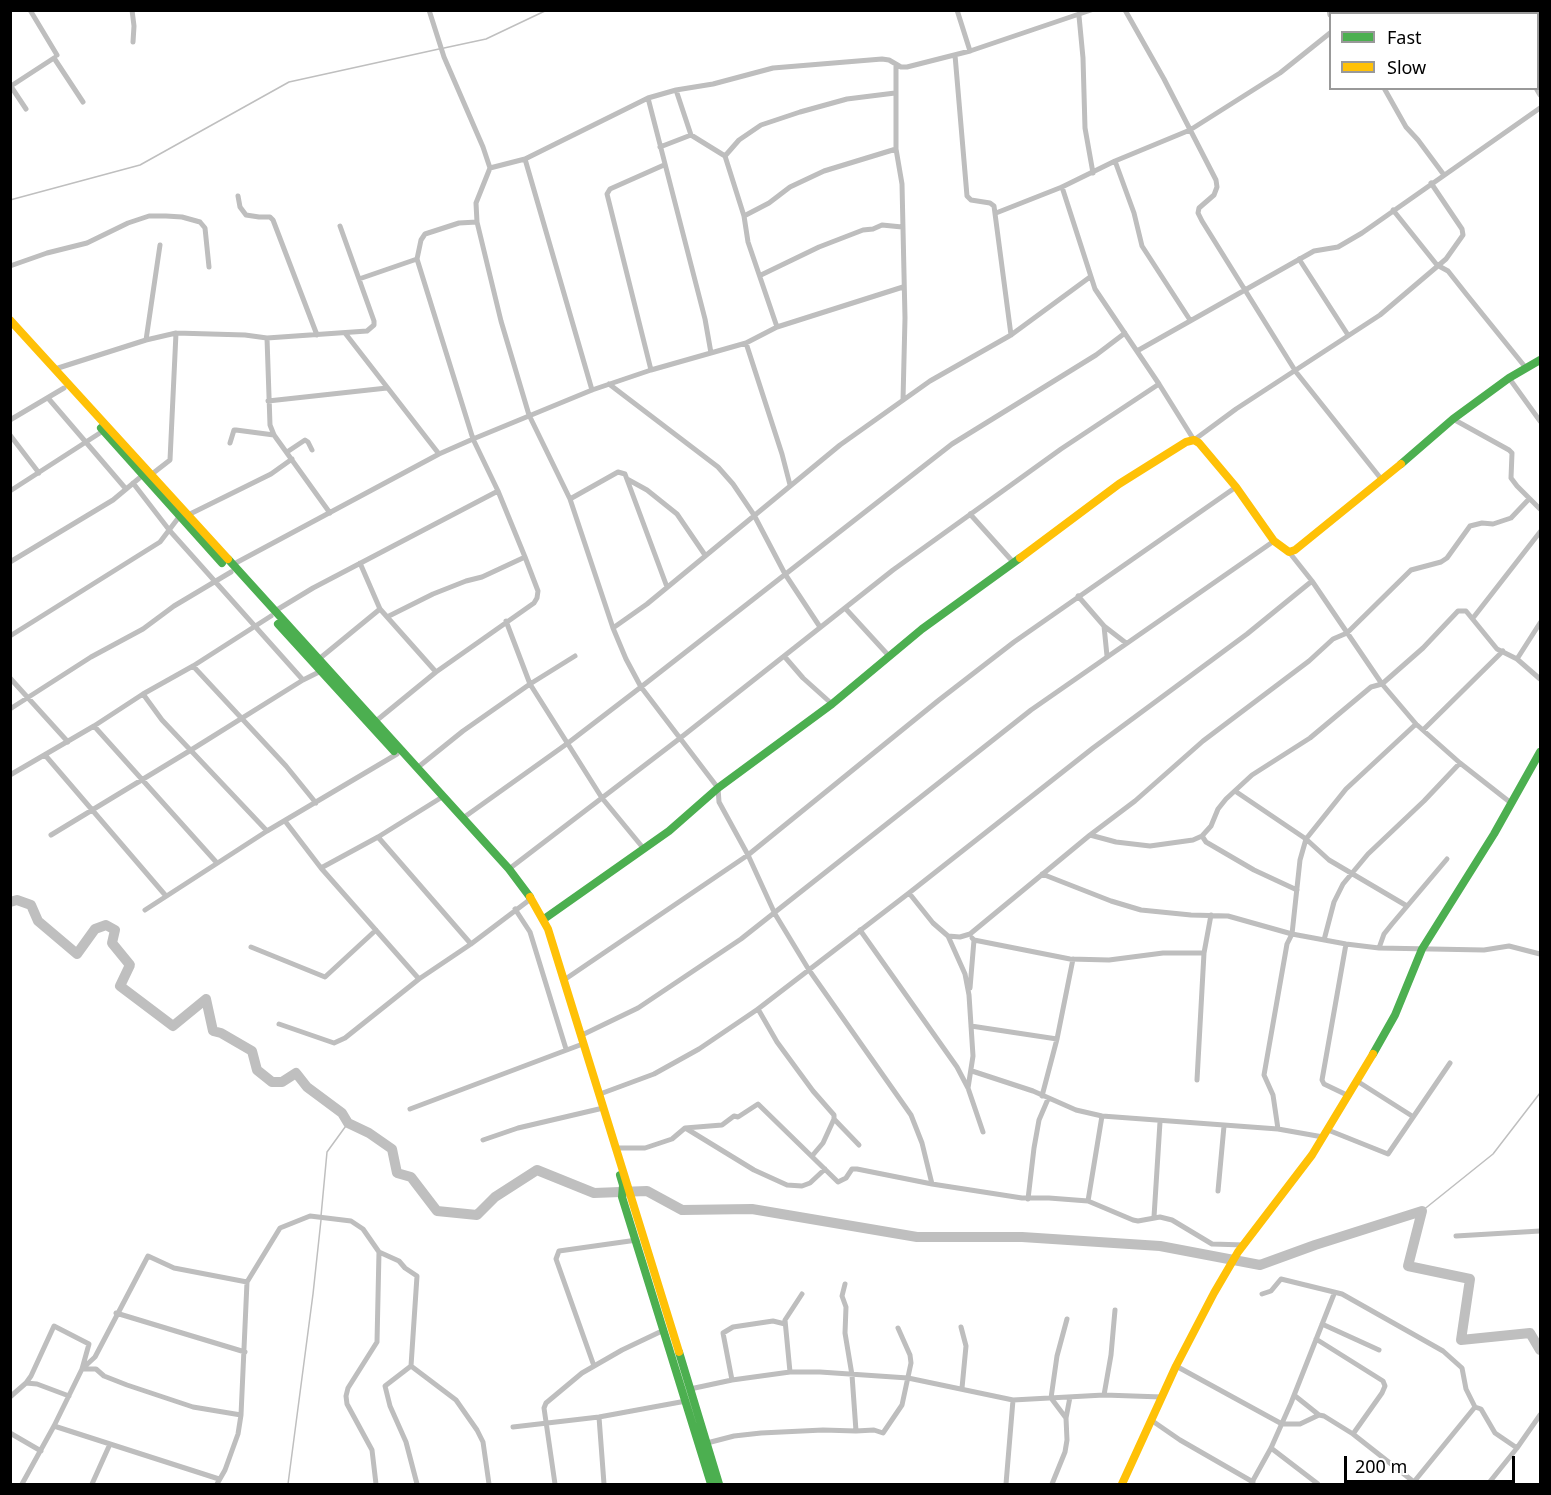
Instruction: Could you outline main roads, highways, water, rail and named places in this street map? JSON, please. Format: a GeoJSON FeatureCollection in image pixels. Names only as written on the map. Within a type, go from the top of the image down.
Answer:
{"type":"FeatureCollection","features":[{"type":"Feature","properties":{"kind":"main road"},"geometry":{"type":"LineString","coordinates":[[10,320],[148,474],[179,517],[232,568]]}},
{"type":"Feature","properties":{"kind":"main road"},"geometry":{"type":"LineString","coordinates":[[10,329],[103,431],[188,515],[321,671],[376,721],[509,869],[533,901],[543,919],[582,1035],[719,1485]]}},
{"type":"Feature","properties":{"kind":"main road"},"geometry":{"type":"LineString","coordinates":[[543,919],[669,831],[718,788],[832,704],[889,656],[982,584],[1014,563],[1119,484],[1186,442],[1194,440],[1202,446],[1236,487],[1274,541],[1289,552],[1295,550],[1382,480],[1453,419],[1509,378],[1540,360]]}},
{"type":"Feature","properties":{"kind":"main road"},"geometry":{"type":"LineString","coordinates":[[273,614],[319,659],[397,754],[493,859],[528,901],[545,933],[623,1185],[622,1197],[711,1485]]}},
{"type":"Feature","properties":{"kind":"main road"},"geometry":{"type":"LineString","coordinates":[[1122,1485],[1176,1366],[1214,1293],[1239,1252],[1349,1096],[1395,1015],[1422,949],[1494,834],[1540,752]]}},
{"type":"Feature","properties":{"kind":"waterway"},"geometry":{"type":"LineString","coordinates":[[444,48],[486,39],[547,10]]}},
{"type":"Feature","properties":{"kind":"waterway"},"geometry":{"type":"LineString","coordinates":[[10,200],[140,165],[289,82],[439,49]]}},
{"type":"Feature","properties":{"kind":"waterway"},"geometry":{"type":"LineString","coordinates":[[10,902],[17,900],[31,905],[38,921],[77,954],[95,929],[106,925],[115,930],[112,943],[130,965],[120,986],[173,1026],[206,999],[213,1031],[221,1033],[252,1051],[257,1070],[272,1082],[282,1082],[296,1073],[307,1087],[342,1113],[348,1123],[369,1133],[392,1149],[397,1173],[411,1177],[437,1211],[477,1215],[495,1197],[537,1170],[594,1193],[647,1191],[682,1210],[752,1209],[917,1237],[1022,1237],[1160,1246],[1260,1265],[1422,1211],[1408,1266],[1470,1279],[1461,1340],[1530,1333],[1540,1350]]}},
{"type":"Feature","properties":{"kind":"waterway"},"geometry":{"type":"LineString","coordinates":[[1422,1211],[1493,1154],[1540,1093]]}},
{"type":"Feature","properties":{"kind":"waterway"},"geometry":{"type":"LineString","coordinates":[[321,1216],[327,1152],[348,1123]]}},
{"type":"Feature","properties":{"kind":"waterway"},"geometry":{"type":"LineString","coordinates":[[288,1484],[321,1220]]}}]}
